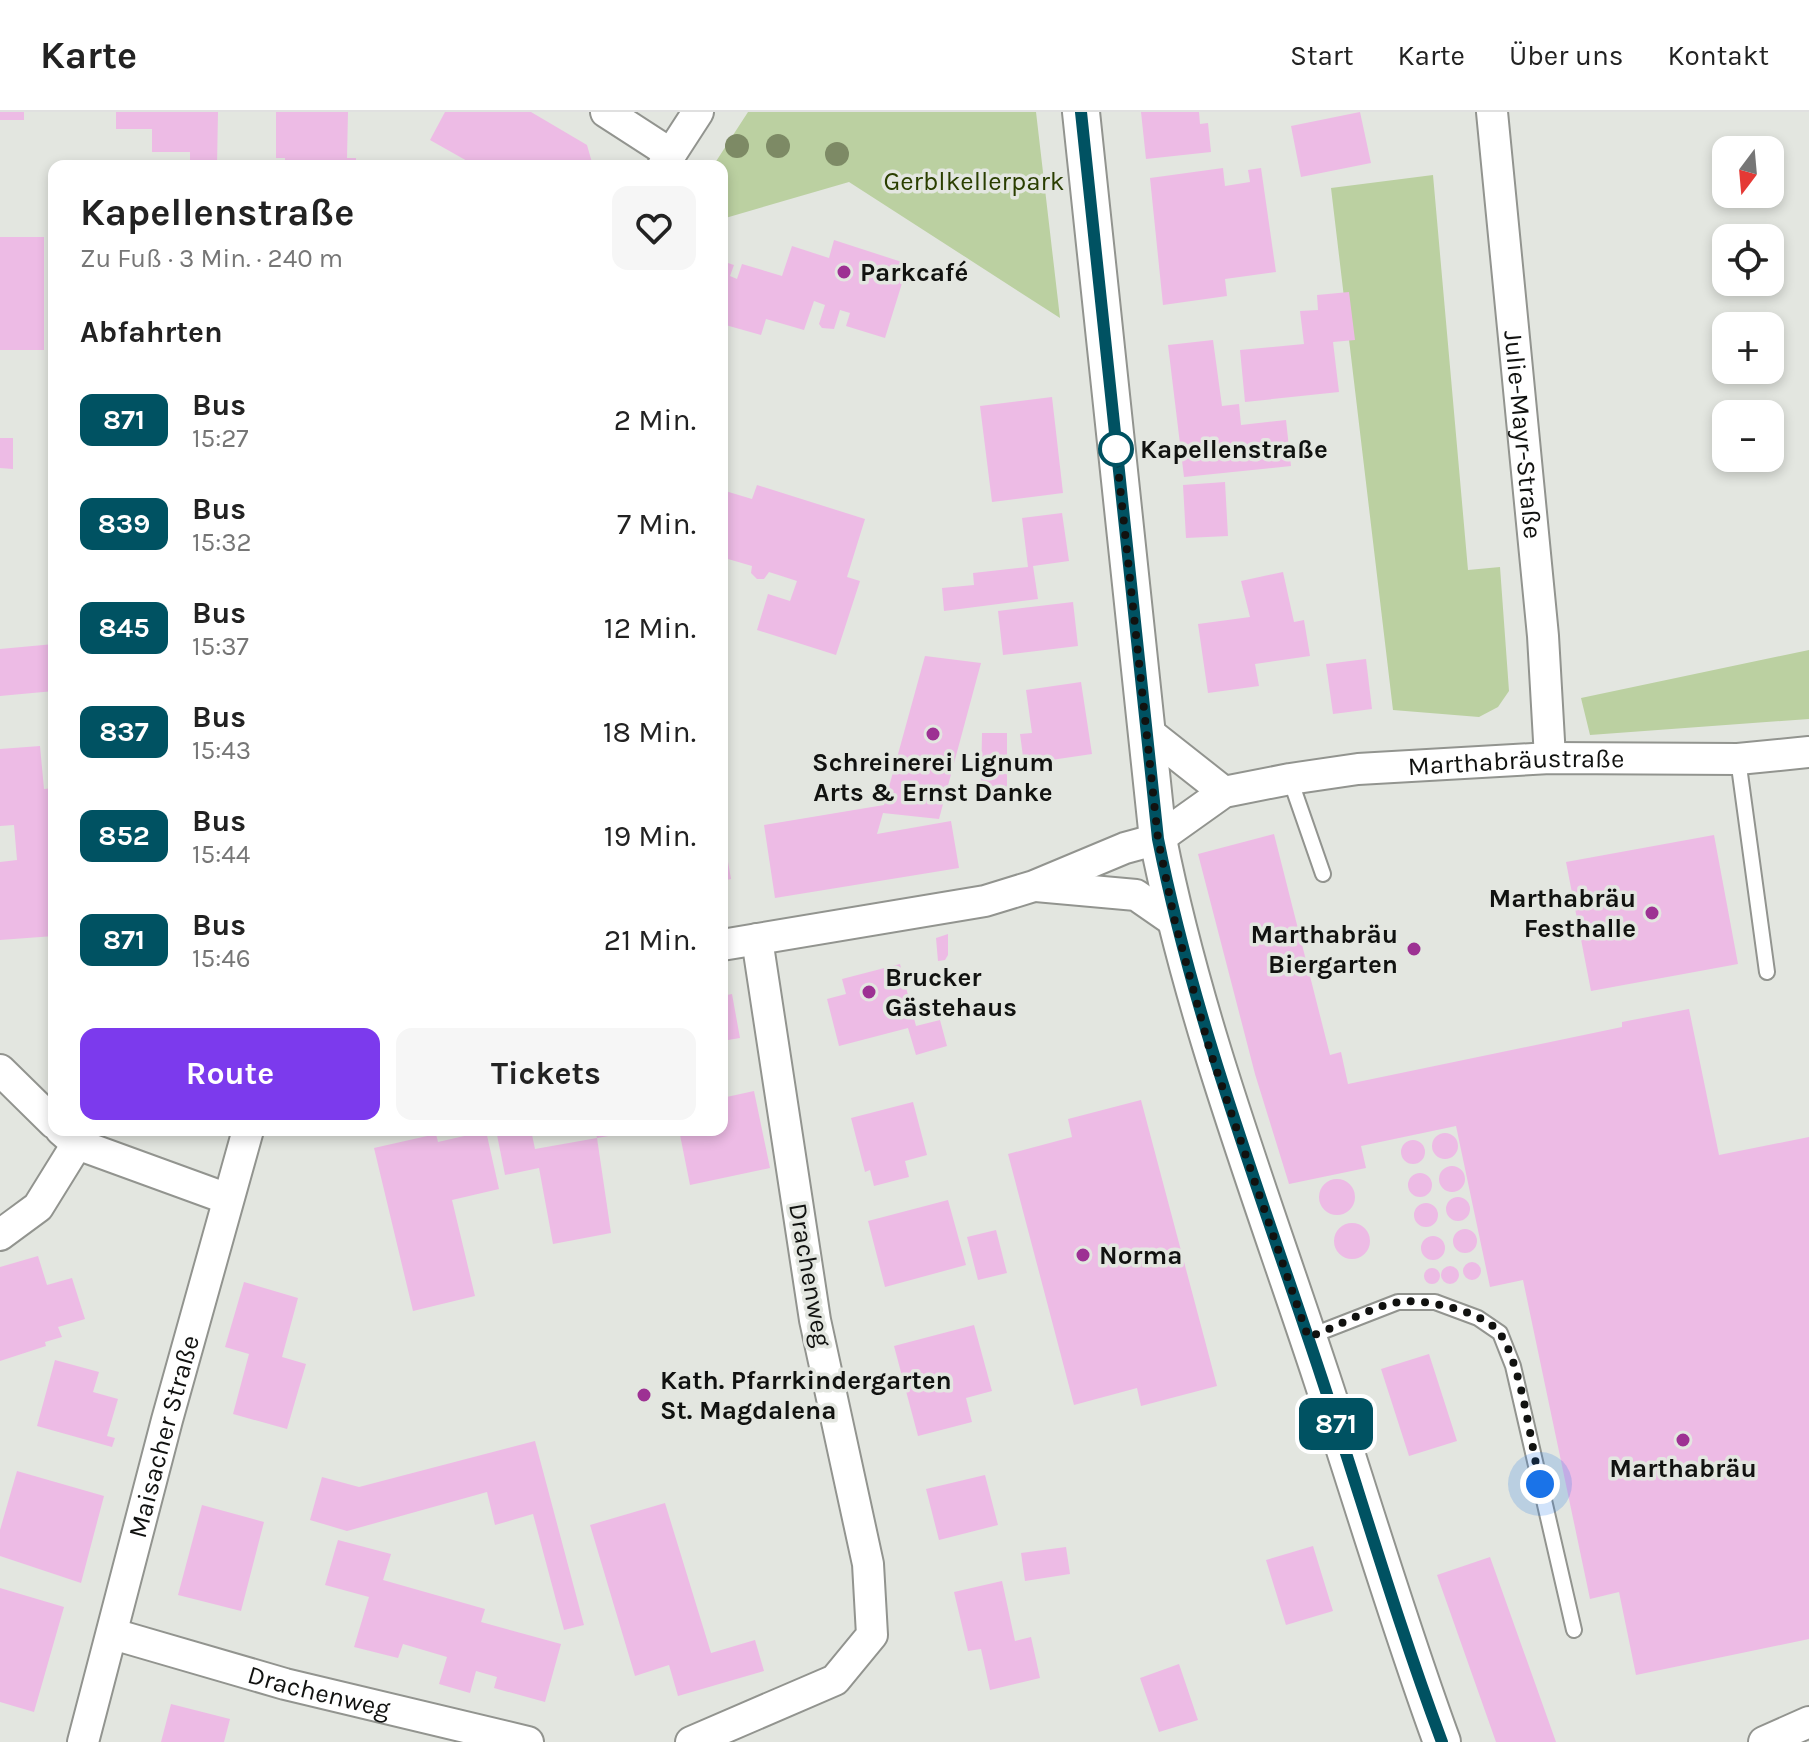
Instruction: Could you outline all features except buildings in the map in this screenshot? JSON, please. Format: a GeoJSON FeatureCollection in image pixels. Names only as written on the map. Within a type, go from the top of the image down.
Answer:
{"type":"FeatureCollection","features":[{"type":"Feature","properties":{"kind":"street"},"geometry":{"type":"LineString","coordinates":[[606,112],[667,160],[698,112]]}},
{"type":"Feature","properties":{"kind":"street"},"geometry":{"type":"LineString","coordinates":[[1081,112],[1158,839],[1175,922],[1210,1051],[1308,1337],[1396,1618],[1442,1742]]}},
{"type":"Feature","properties":{"kind":"street","name":"Julie-Mayr-Straße"},"geometry":{"type":"LineString","coordinates":[[1492,112],[1543,636],[1550,758]]}},
{"type":"Feature","properties":{"kind":"street"},"geometry":{"type":"LineString","coordinates":[[1148,732],[1224,792]]}},
{"type":"Feature","properties":{"kind":"street","name":"Marthabräustraße"},"geometry":{"type":"LineString","coordinates":[[1158,839],[1224,792],[1358,769],[1550,758],[1738,759],[1809,752]]}},
{"type":"Feature","properties":{"kind":"street"},"geometry":{"type":"LineString","coordinates":[[728,944],[967,905],[1034,886],[1125,848],[1158,839]]}},
{"type":"Feature","properties":{"kind":"street"},"geometry":{"type":"LineString","coordinates":[[1034,886],[1136,895],[1175,922]]}},
{"type":"Feature","properties":{"kind":"street","name":"Drachenweg"},"geometry":{"type":"LineString","coordinates":[[691,1742],[835,1680],[872,1635],[868,1564],[815,1320],[757,939]]}},
{"type":"Feature","properties":{"kind":"street"},"geometry":{"type":"LineString","coordinates":[[0,1070],[9,1083],[48,1118]]}},
{"type":"Feature","properties":{"kind":"street","name":"Maisacher Straße"},"geometry":{"type":"LineString","coordinates":[[83,1742],[246,1136]]}},
{"type":"Feature","properties":{"kind":"street"},"geometry":{"type":"LineString","coordinates":[[0,1235],[38,1207],[69,1137],[228,1199]]}},
{"type":"Feature","properties":{"kind":"street","name":"Drachenweg"},"geometry":{"type":"LineString","coordinates":[[113,1634],[285,1684],[517,1741]]}},
{"type":"Feature","properties":{"kind":"street"},"geometry":{"type":"LineString","coordinates":[[1764,1742],[1809,1722]]}},
{"type":"Feature","properties":{"kind":"lane"},"geometry":{"type":"LineString","coordinates":[[1738,759],[1767,972]]}},
{"type":"Feature","properties":{"kind":"lane"},"geometry":{"type":"LineString","coordinates":[[1290,779],[1323,874]]}},
{"type":"Feature","properties":{"kind":"lane"},"geometry":{"type":"LineString","coordinates":[[1308,1337],[1398,1302],[1435,1302],[1478,1318],[1500,1333],[1513,1366],[1574,1630]]}},
{"type":"Feature","properties":{"kind":"green space","name":"Gerblkellerpark"},"geometry":{"type":"Polygon","coordinates":[[[748,112],[1036,112],[1060,318],[849,182],[728,217],[728,160],[717,160],[748,112]]]}},
{"type":"Feature","properties":{"kind":"green space"},"geometry":{"type":"Polygon","coordinates":[[[1433,175],[1468,570],[1500,567],[1509,691],[1498,707],[1479,717],[1393,710],[1331,188],[1433,175]]]}},
{"type":"Feature","properties":{"kind":"green space"},"geometry":{"type":"Polygon","coordinates":[[[1809,650],[1809,719],[1590,735],[1581,698],[1809,650]]]}},
{"type":"Feature","properties":{"kind":"bus line","name":"871"},"geometry":{"type":"LineString","coordinates":[[1081,112],[1158,839],[1175,922],[1210,1051],[1322,1378],[1396,1618],[1442,1742]]}},
{"type":"Feature","properties":{"kind":"place","name":"Parkcafé"},"geometry":{"type":"Point","coordinates":[844,272]}},
{"type":"Feature","properties":{"kind":"place","name":"Kapellenstraße"},"geometry":{"type":"Point","coordinates":[1116,449]}},
{"type":"Feature","properties":{"kind":"place","name":"Schreinerei Lignum Arts & Ernst Danke"},"geometry":{"type":"Point","coordinates":[933,734]}},
{"type":"Feature","properties":{"kind":"place","name":"Marthabräu Festhalle"},"geometry":{"type":"Point","coordinates":[1652,913]}},
{"type":"Feature","properties":{"kind":"place","name":"Marthabräu Biergarten"},"geometry":{"type":"Point","coordinates":[1414,949]}},
{"type":"Feature","properties":{"kind":"place","name":"Brucker Gästehaus"},"geometry":{"type":"Point","coordinates":[869,992]}},
{"type":"Feature","properties":{"kind":"place","name":"Norma"},"geometry":{"type":"Point","coordinates":[1083,1255]}},
{"type":"Feature","properties":{"kind":"place","name":"Kath. Pfarrkindergarten St. Magdalena"},"geometry":{"type":"Point","coordinates":[644,1395]}},
{"type":"Feature","properties":{"kind":"place","name":"Marthabräu"},"geometry":{"type":"Point","coordinates":[1683,1440]}},
{"type":"Feature","properties":{"kind":"route"},"geometry":{"type":"LineString","coordinates":[[1116,449],[1158,839],[1175,922],[1210,1051],[1308,1337],[1398,1302],[1435,1302],[1478,1318],[1500,1333],[1513,1366],[1540,1484]]}}]}
